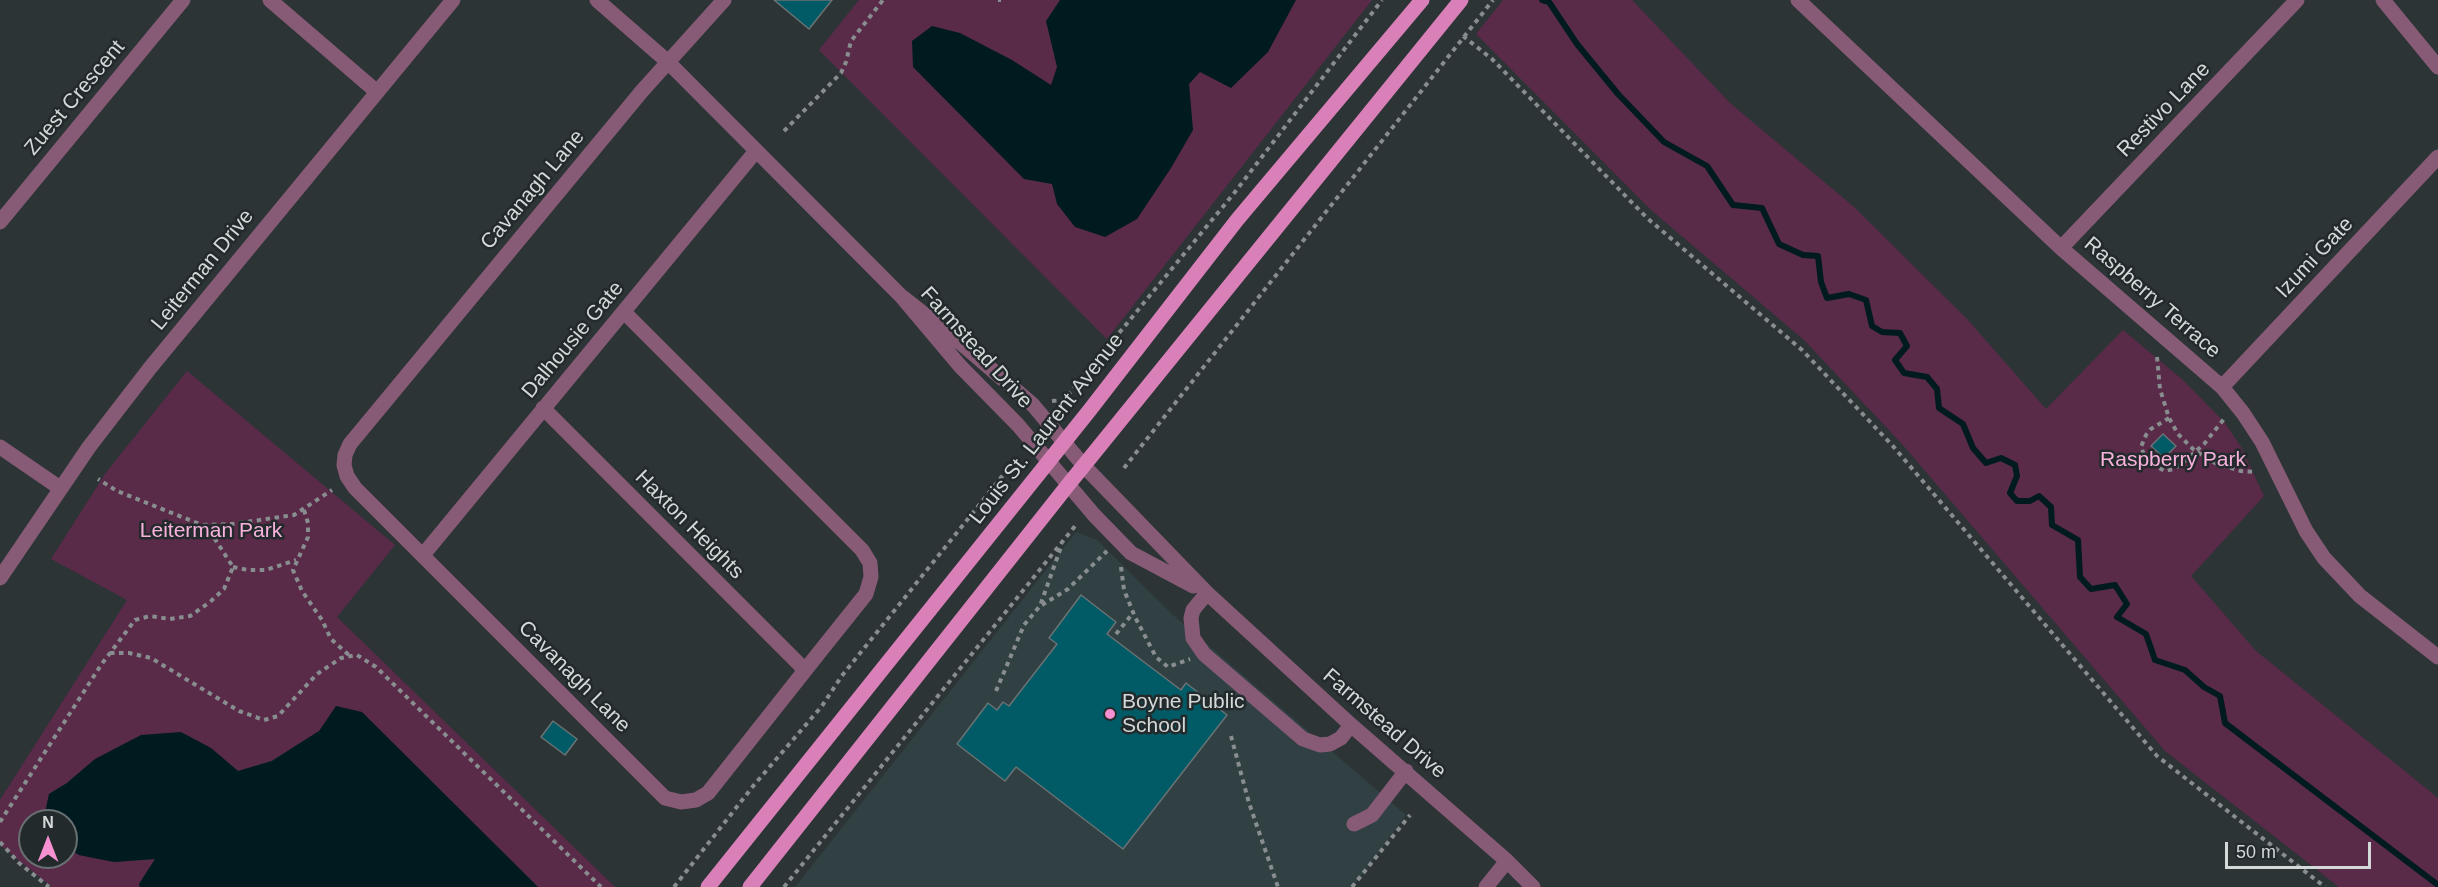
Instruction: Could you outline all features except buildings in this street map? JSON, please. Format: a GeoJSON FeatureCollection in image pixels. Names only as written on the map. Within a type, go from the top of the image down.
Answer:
{"type":"FeatureCollection","features":[{"type":"Feature","properties":{"kind":"main road","name":"Louis St. Laurent Avenue"},"geometry":{"type":"LineString","coordinates":[[708,887],[1049,461],[1237,220],[1422,0]]}},
{"type":"Feature","properties":{"kind":"main road"},"geometry":{"type":"LineString","coordinates":[[750,887],[1068,485],[1461,0]]}},
{"type":"Feature","properties":{"kind":"street","name":"Zuest Crescent"},"geometry":{"type":"LineString","coordinates":[[0,222],[183,0]]}},
{"type":"Feature","properties":{"kind":"street"},"geometry":{"type":"LineString","coordinates":[[270,0],[377,92]]}},
{"type":"Feature","properties":{"kind":"street","name":"Leiterman Drive"},"geometry":{"type":"LineString","coordinates":[[0,578],[89,447],[150,368],[453,0]]}},
{"type":"Feature","properties":{"kind":"street","name":"Farmstead Drive"},"geometry":{"type":"LineString","coordinates":[[597,0],[668,62],[901,296],[960,366],[1018,425],[1094,515],[1131,553],[1207,593]]}},
{"type":"Feature","properties":{"kind":"street"},"geometry":{"type":"LineString","coordinates":[[668,62],[724,0]]}},
{"type":"Feature","properties":{"kind":"street","name":"Raspberry Terrace"},"geometry":{"type":"LineString","coordinates":[[1798,0],[2061,248],[2222,387],[2262,442],[2306,531],[2324,558],[2360,596],[2438,657]]}},
{"type":"Feature","properties":{"kind":"street","name":"Restivo Lane"},"geometry":{"type":"LineString","coordinates":[[2061,248],[2297,0]]}},
{"type":"Feature","properties":{"kind":"street"},"geometry":{"type":"LineString","coordinates":[[2383,0],[2438,67]]}},
{"type":"Feature","properties":{"kind":"street","name":"Cavanagh Lane"},"geometry":{"type":"LineString","coordinates":[[624,312],[862,550],[870,563],[871,577],[866,594],[708,793],[696,800],[681,802],[665,798],[355,488],[347,476],[345,455],[358,435],[668,62]]}},
{"type":"Feature","properties":{"kind":"street","name":"Dalhousie Gate"},"geometry":{"type":"LineString","coordinates":[[423,555],[756,152]]}},
{"type":"Feature","properties":{"kind":"street","name":"Izumi Gate"},"geometry":{"type":"LineString","coordinates":[[2222,387],[2438,157]]}},
{"type":"Feature","properties":{"kind":"street","name":"Farmstead Drive"},"geometry":{"type":"LineString","coordinates":[[901,296],[962,344],[1033,405],[1084,466],[1207,593],[1351,725],[1507,861],[1533,887]]}},
{"type":"Feature","properties":{"kind":"street","name":"Haxton Heights"},"geometry":{"type":"LineString","coordinates":[[543,408],[805,670]]}},
{"type":"Feature","properties":{"kind":"street"},"geometry":{"type":"LineString","coordinates":[[0,447],[60,488]]}},
{"type":"Feature","properties":{"kind":"street"},"geometry":{"type":"LineString","coordinates":[[1207,593],[1193,610],[1191,618],[1193,638],[1204,654],[1303,739],[1320,745],[1330,744],[1341,738],[1351,725]]}},
{"type":"Feature","properties":{"kind":"street"},"geometry":{"type":"LineString","coordinates":[[1354,824],[1372,815],[1406,771]]}},
{"type":"Feature","properties":{"kind":"street"},"geometry":{"type":"LineString","coordinates":[[1486,887],[1507,861]]}},
{"type":"Feature","properties":{"kind":"path"},"geometry":{"type":"LineString","coordinates":[[784,131],[841,74],[851,41],[883,0]]}},
{"type":"Feature","properties":{"kind":"path"},"geometry":{"type":"LineString","coordinates":[[1052,401],[1064,400],[1087,373],[1235,192],[1382,0]]}},
{"type":"Feature","properties":{"kind":"path"},"geometry":{"type":"LineString","coordinates":[[1124,468],[1493,0]]}},
{"type":"Feature","properties":{"kind":"path"},"geometry":{"type":"LineString","coordinates":[[1463,36],[1492,59],[1647,218],[1802,350],[1892,445],[2157,756],[2325,887]]}},
{"type":"Feature","properties":{"kind":"path"},"geometry":{"type":"LineString","coordinates":[[2157,357],[2160,389],[2169,418],[2178,434],[2195,451],[2228,469],[2256,472]]}},
{"type":"Feature","properties":{"kind":"path"},"geometry":{"type":"LineString","coordinates":[[2169,418],[2146,435],[2141,447],[2142,454],[2152,466],[2164,471],[2174,469],[2204,444],[2224,419]]}},
{"type":"Feature","properties":{"kind":"path"},"geometry":{"type":"LineString","coordinates":[[2100,455],[2113,460],[2128,459],[2142,454]]}},
{"type":"Feature","properties":{"kind":"path"},"geometry":{"type":"LineString","coordinates":[[674,887],[754,785],[822,706],[841,677],[1016,459]]}},
{"type":"Feature","properties":{"kind":"path"},"geometry":{"type":"LineString","coordinates":[[98,479],[117,490],[202,525],[212,533],[233,567],[266,570],[297,560]]}},
{"type":"Feature","properties":{"kind":"path"},"geometry":{"type":"LineString","coordinates":[[202,525],[232,524],[294,515],[332,490]]}},
{"type":"Feature","properties":{"kind":"path"},"geometry":{"type":"LineString","coordinates":[[304,510],[309,523],[308,537],[293,570],[302,591],[322,620],[331,639],[351,657]]}},
{"type":"Feature","properties":{"kind":"path"},"geometry":{"type":"LineString","coordinates":[[784,887],[1075,526]]}},
{"type":"Feature","properties":{"kind":"path"},"geometry":{"type":"LineString","coordinates":[[1040,606],[1068,589],[1118,539]]}},
{"type":"Feature","properties":{"kind":"path"},"geometry":{"type":"LineString","coordinates":[[1118,539],[1124,590],[1156,657],[1168,667],[1204,654]]}},
{"type":"Feature","properties":{"kind":"path"},"geometry":{"type":"LineString","coordinates":[[996,691],[1024,626],[1040,606],[1063,541]]}},
{"type":"Feature","properties":{"kind":"path"},"geometry":{"type":"LineString","coordinates":[[0,822],[110,653],[135,620],[150,616],[170,619],[190,616],[224,589],[233,567]]}},
{"type":"Feature","properties":{"kind":"path"},"geometry":{"type":"LineString","coordinates":[[1116,634],[1133,612]]}},
{"type":"Feature","properties":{"kind":"path"},"geometry":{"type":"LineString","coordinates":[[110,653],[129,653],[151,658],[238,711],[264,720],[278,716],[317,674],[341,658],[357,655],[376,667],[602,887]]}},
{"type":"Feature","properties":{"kind":"path"},"geometry":{"type":"LineString","coordinates":[[1231,736],[1249,803],[1278,887]]}},
{"type":"Feature","properties":{"kind":"path"},"geometry":{"type":"LineString","coordinates":[[1352,887],[1410,815]]}},
{"type":"Feature","properties":{"kind":"path"},"geometry":{"type":"LineString","coordinates":[[0,842],[18,863],[49,887]]}},
{"type":"Feature","properties":{"kind":"shaded area","name":"Boyne Public School"},"geometry":{"type":"Polygon","coordinates":[[[1076,532],[1097,540],[1172,614],[1406,815],[1353,887],[795,887],[1076,532]]]}},
{"type":"Feature","properties":{"kind":"green space"},"geometry":{"type":"Polygon","coordinates":[[[859,0],[1372,0],[1107,339],[819,50],[859,0]]]}},
{"type":"Feature","properties":{"kind":"green space","name":"Raspberry Park"},"geometry":{"type":"Polygon","coordinates":[[[1503,0],[1632,0],[1730,103],[1854,207],[1967,319],[2046,409],[2123,330],[2184,381],[2225,423],[2241,447],[2264,496],[2191,576],[2256,651],[2438,798],[2438,887],[2339,887],[2165,751],[1902,444],[1804,340],[1651,210],[1476,34],[1503,0]]]}},
{"type":"Feature","properties":{"kind":"green space","name":"Leiterman Park"},"geometry":{"type":"Polygon","coordinates":[[[187,371],[395,545],[337,617],[615,887],[538,887],[451,801],[319,731],[271,761],[238,771],[211,748],[95,759],[67,783],[49,794],[46,809],[18,809],[18,860],[0,845],[0,800],[127,600],[51,559],[105,474],[187,371]]]}},
{"type":"Feature","properties":{"kind":"green space"},"geometry":{"type":"Polygon","coordinates":[[[78,854],[114,862],[155,859],[139,884],[140,887],[52,887],[30,869],[78,869],[78,854]]]}},
{"type":"Feature","properties":{"kind":"water"},"geometry":{"type":"Polygon","coordinates":[[[1060,0],[1296,0],[1268,52],[1231,88],[1200,72],[1189,84],[1193,130],[1137,219],[1105,237],[1075,227],[1057,204],[1052,184],[1024,179],[913,67],[912,41],[932,26],[960,33],[1012,60],[1051,85],[1057,67],[1046,21],[1060,0]]]}},
{"type":"Feature","properties":{"kind":"water"},"geometry":{"type":"Polygon","coordinates":[[[336,706],[362,712],[538,887],[140,887],[139,884],[155,859],[114,862],[79,855],[78,809],[46,809],[49,794],[67,783],[95,759],[141,735],[181,732],[211,748],[238,771],[272,761],[319,731],[336,706]]]}},
{"type":"Feature","properties":{"kind":"waterway"},"geometry":{"type":"LineString","coordinates":[[1542,0],[1549,2],[1577,44],[1618,94],[1664,142],[1707,166],[1733,205],[1762,208],[1779,244],[1803,255],[1818,256],[1821,282],[1827,298],[1849,294],[1866,300],[1872,326],[1882,332],[1900,333],[1907,346],[1895,360],[1904,373],[1927,377],[1937,389],[1939,408],[1963,424],[1973,448],[1986,463],[2001,458],[2015,465],[2017,476],[2010,493],[2017,501],[2030,501],[2039,496],[2051,507],[2052,525],[2078,540],[2080,577],[2091,589],[2115,585],[2127,604],[2117,617],[2146,634],[2155,660],[2185,670],[2204,687],[2220,696],[2225,723],[2438,885]]}},
{"type":"Feature","properties":{"kind":"place","name":"Boyne Public School"},"geometry":{"type":"Point","coordinates":[1110,714]}}]}
